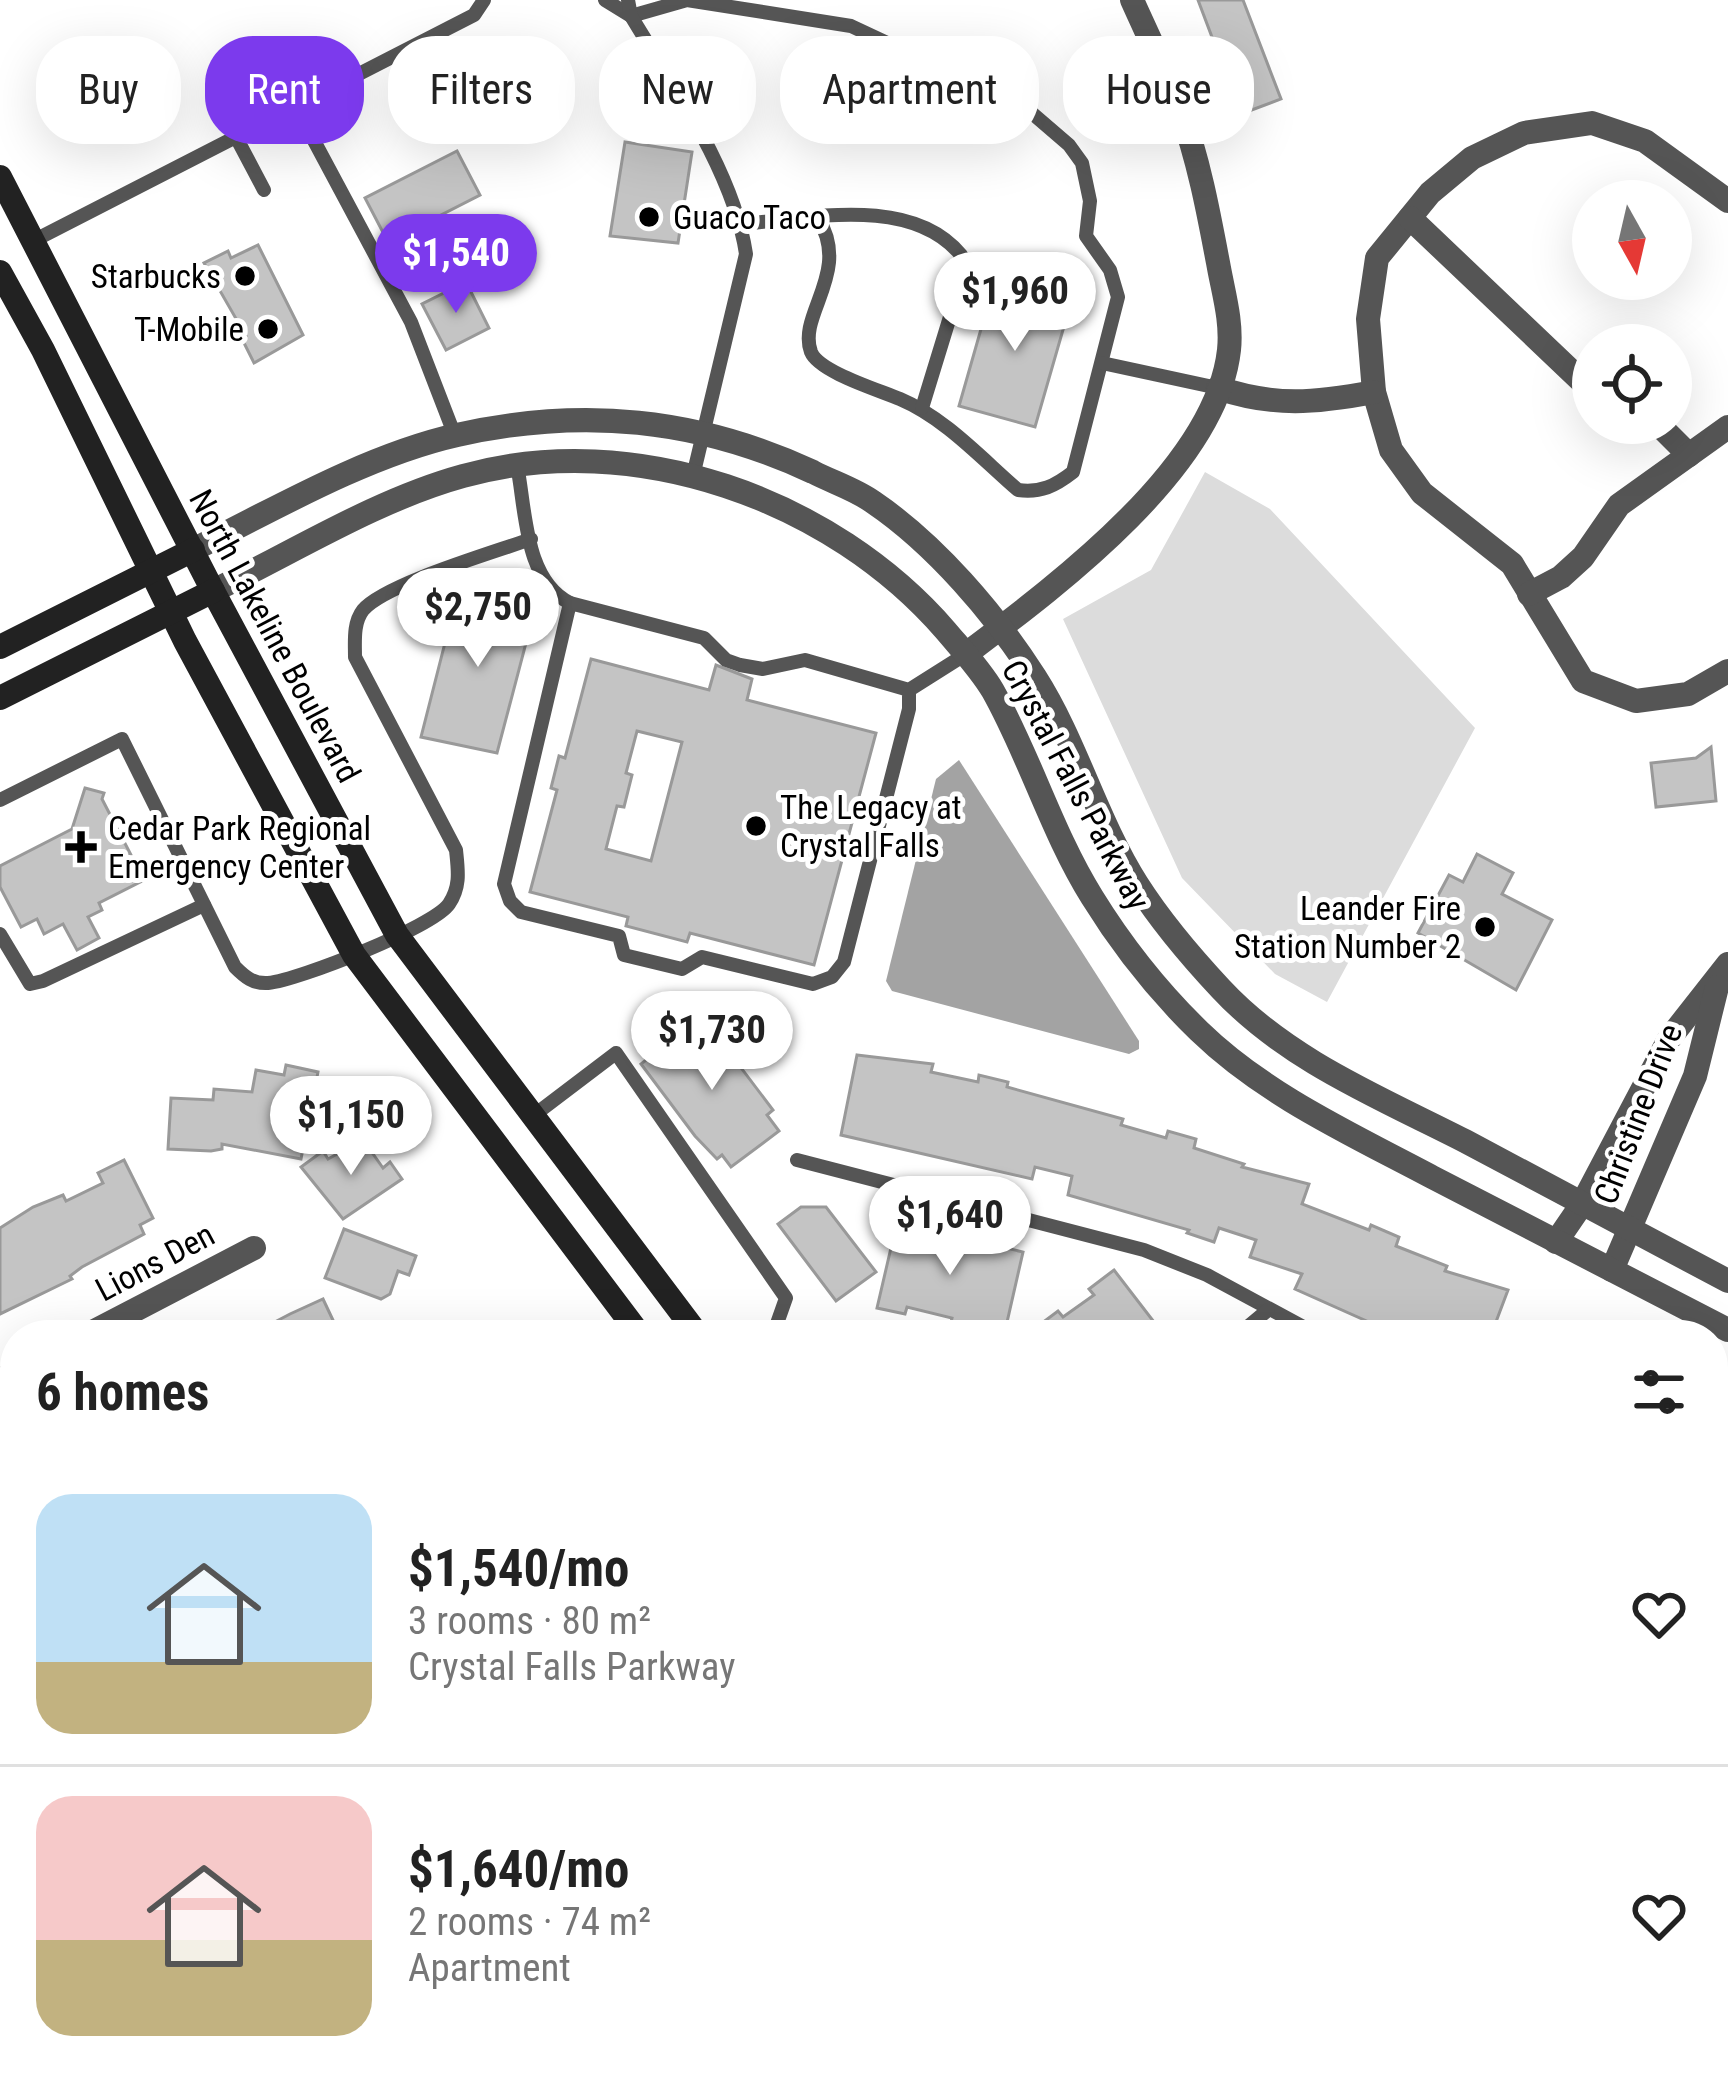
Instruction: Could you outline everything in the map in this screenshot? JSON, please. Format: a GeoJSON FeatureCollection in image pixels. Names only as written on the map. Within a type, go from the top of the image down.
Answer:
{"type":"FeatureCollection","features":[{"type":"Feature","properties":{"kind":"main road","name":"North Lakeline Boulevard"},"geometry":{"type":"LineString","coordinates":[[0,177],[397,935],[687,1320]]}},
{"type":"Feature","properties":{"kind":"main road"},"geometry":{"type":"LineString","coordinates":[[0,272],[170,610],[354,955],[629,1320]]}},
{"type":"Feature","properties":{"kind":"main road","name":"Crystal Falls Parkway"},"geometry":{"type":"LineString","coordinates":[[0,647],[193,550]]}},
{"type":"Feature","properties":{"kind":"main road","name":"Crystal Falls Parkway"},"geometry":{"type":"LineString","coordinates":[[0,698],[213,591]]}},
{"type":"Feature","properties":{"kind":"street"},"geometry":{"type":"LineString","coordinates":[[966,654],[1096,551],[1151,495],[1198,430],[1229,354],[1230,325],[1205,198],[1180,110],[1132,0]]}},
{"type":"Feature","properties":{"kind":"street"},"geometry":{"type":"LineString","coordinates":[[1728,201],[1645,141],[1592,123],[1524,133],[1472,158],[1430,194],[1377,258],[1368,319],[1374,392],[1391,450],[1422,493],[1512,565],[1583,681],[1636,701],[1688,694],[1728,671]]}},
{"type":"Feature","properties":{"kind":"street"},"geometry":{"type":"LineString","coordinates":[[1410,218],[1572,372]]}},
{"type":"Feature","properties":{"kind":"street"},"geometry":{"type":"LineString","coordinates":[[1218,388],[1258,402],[1374,392]]}},
{"type":"Feature","properties":{"kind":"street","name":"Crystal Falls Parkway"},"geometry":{"type":"LineString","coordinates":[[193,550],[338,479],[455,436],[534,422],[615,420],[704,431],[785,460],[872,501],[968,585],[1001,627],[1039,681],[1137,884],[1223,991],[1288,1046],[1728,1281]]}},
{"type":"Feature","properties":{"kind":"street"},"geometry":{"type":"LineString","coordinates":[[1529,594],[1561,578],[1583,557],[1619,505],[1728,427]]}},
{"type":"Feature","properties":{"kind":"street"},"geometry":{"type":"LineString","coordinates":[[1678,444],[1689,455]]}},
{"type":"Feature","properties":{"kind":"street","name":"Crystal Falls Parkway"},"geometry":{"type":"LineString","coordinates":[[213,591],[415,492],[465,475],[517,465],[595,461],[693,476],[754,496],[826,531],[893,577],[966,654],[991,688],[1090,895],[1143,968],[1199,1031],[1264,1083],[1346,1133],[1709,1320]]}},
{"type":"Feature","properties":{"kind":"street","name":"Christine Drive"},"geometry":{"type":"LineString","coordinates":[[1556,1242],[1582,1204],[1669,1039],[1725,975]]}},
{"type":"Feature","properties":{"kind":"street","name":"Christine Drive"},"geometry":{"type":"LineString","coordinates":[[1612,1270],[1694,1076],[1725,975]]}},
{"type":"Feature","properties":{"kind":"street","name":"Lions Den"},"geometry":{"type":"LineString","coordinates":[[116,1320],[254,1248]]}},
{"type":"Feature","properties":{"kind":"lane"},"geometry":{"type":"LineString","coordinates":[[364,71],[474,15],[484,0]]}},
{"type":"Feature","properties":{"kind":"lane"},"geometry":{"type":"LineString","coordinates":[[604,0],[631,16],[688,0],[850,26],[1026,108],[1069,146],[1082,163],[1090,201],[1086,236],[1110,270],[1118,297],[1072,472],[1036,492],[1018,490],[922,408],[825,368],[812,355],[809,339],[832,254],[818,218]]}},
{"type":"Feature","properties":{"kind":"lane"},"geometry":{"type":"LineString","coordinates":[[628,0],[631,16],[720,175],[742,224],[746,254],[693,476]]}},
{"type":"Feature","properties":{"kind":"lane"},"geometry":{"type":"LineString","coordinates":[[33,241],[222,144]]}},
{"type":"Feature","properties":{"kind":"lane"},"geometry":{"type":"LineString","coordinates":[[240,144],[264,190]]}},
{"type":"Feature","properties":{"kind":"lane"},"geometry":{"type":"LineString","coordinates":[[316,144],[411,322],[455,436]]}},
{"type":"Feature","properties":{"kind":"lane"},"geometry":{"type":"LineString","coordinates":[[742,224],[888,217],[946,236],[962,255],[957,294],[922,408]]}},
{"type":"Feature","properties":{"kind":"lane"},"geometry":{"type":"LineString","coordinates":[[1102,363],[1218,388]]}},
{"type":"Feature","properties":{"kind":"lane"},"geometry":{"type":"LineString","coordinates":[[517,465],[537,571],[554,595],[570,603],[704,638],[726,660],[740,665],[763,669],[805,659],[909,690],[966,654]]}},
{"type":"Feature","properties":{"kind":"lane"},"geometry":{"type":"LineString","coordinates":[[0,800],[122,739],[236,968],[248,980],[267,983],[354,955],[397,935],[447,907],[460,880],[456,850],[355,657],[355,629],[364,609],[394,589],[531,538]]}},
{"type":"Feature","properties":{"kind":"lane"},"geometry":{"type":"LineString","coordinates":[[570,603],[504,884],[510,902],[521,912],[619,936],[624,955],[682,969],[701,957],[813,984],[832,977],[844,962],[909,710],[909,690]]}},
{"type":"Feature","properties":{"kind":"lane"},"geometry":{"type":"LineString","coordinates":[[0,934],[30,984],[203,904]]}},
{"type":"Feature","properties":{"kind":"lane"},"geometry":{"type":"LineString","coordinates":[[533,1116],[616,1053],[786,1298],[778,1320]]}},
{"type":"Feature","properties":{"kind":"lane"},"geometry":{"type":"LineString","coordinates":[[797,1160],[1144,1250],[1207,1275],[1288,1320]]}},
{"type":"Feature","properties":{"kind":"lane"},"geometry":{"type":"LineString","coordinates":[[1256,1320],[1268,1310]]}},
{"type":"Feature","properties":{"kind":"shaded area"},"geometry":{"type":"Polygon","coordinates":[[[1205,472],[1270,509],[1475,728],[1327,1002],[1275,974],[1182,878],[1063,619],[1151,570],[1205,472]]]}},
{"type":"Feature","properties":{"kind":"shaded area"},"geometry":{"type":"Polygon","coordinates":[[[959,760],[1139,1041],[1139,1049],[1129,1054],[892,991],[886,981],[936,779],[959,760]]]}},
{"type":"Feature","properties":{"kind":"building"},"geometry":{"type":"Polygon","coordinates":[[[1198,0],[1243,0],[1281,99],[1254,109],[1254,36],[1212,36],[1198,0]]]}},
{"type":"Feature","properties":{"kind":"building"},"geometry":{"type":"Polygon","coordinates":[[[625,144],[692,152],[678,243],[610,236],[625,144]]]}},
{"type":"Feature","properties":{"kind":"building"},"geometry":{"type":"Polygon","coordinates":[[[457,151],[480,195],[388,242],[365,198],[457,151]]]}},
{"type":"Feature","properties":{"kind":"building"},"geometry":{"type":"Polygon","coordinates":[[[258,245],[303,335],[254,363],[242,339],[246,336],[204,263],[228,251],[231,258],[258,245]]]}},
{"type":"Feature","properties":{"kind":"building"},"geometry":{"type":"Polygon","coordinates":[[[995,280],[1071,302],[1035,427],[959,406],[995,280]]]}},
{"type":"Feature","properties":{"kind":"building"},"geometry":{"type":"Polygon","coordinates":[[[466,282],[489,328],[446,350],[422,304],[466,282]]]}},
{"type":"Feature","properties":{"kind":"building"},"geometry":{"type":"Polygon","coordinates":[[[460,584],[528,605],[531,624],[497,753],[421,737],[460,584]]]}},
{"type":"Feature","properties":{"kind":"building","name":"The Legacy at Crystal Falls"},"geometry":{"type":"Polygon","coordinates":[[[591,659],[709,690],[716,665],[752,679],[747,700],[876,733],[814,965],[690,933],[687,942],[626,926],[628,917],[530,892],[557,790],[551,788],[559,756],[565,758],[591,659]],[[637,731],[626,773],[632,775],[624,807],[617,806],[606,849],[651,861],[682,742],[637,731]]]}},
{"type":"Feature","properties":{"kind":"building"},"geometry":{"type":"Polygon","coordinates":[[[1711,747],[1716,801],[1656,807],[1651,763],[1696,758],[1711,747]]]}},
{"type":"Feature","properties":{"kind":"building","name":"Cedar Park Regional Emergency Center"},"geometry":{"type":"Polygon","coordinates":[[[85,788],[104,793],[102,799],[144,880],[99,903],[102,910],[88,917],[99,938],[77,950],[63,924],[44,934],[37,919],[21,927],[0,887],[0,866],[72,829],[85,788]]]}},
{"type":"Feature","properties":{"kind":"building","name":"Leander Fire Station Number 2"},"geometry":{"type":"Polygon","coordinates":[[[1477,854],[1513,873],[1502,894],[1552,920],[1516,990],[1418,933],[1449,875],[1463,882],[1477,854]]]}},
{"type":"Feature","properties":{"kind":"building"},"geometry":{"type":"Polygon","coordinates":[[[701,1015],[773,1110],[767,1115],[779,1131],[731,1167],[695,1136],[641,1064],[701,1015]]]}},
{"type":"Feature","properties":{"kind":"building"},"geometry":{"type":"Polygon","coordinates":[[[857,1055],[933,1064],[931,1072],[978,1082],[979,1075],[1008,1082],[1007,1087],[1123,1119],[1121,1125],[1166,1138],[1168,1131],[1196,1139],[1194,1148],[1244,1164],[1242,1167],[1309,1184],[1302,1204],[1369,1230],[1371,1225],[1399,1237],[1396,1246],[1447,1266],[1445,1271],[1508,1290],[1497,1320],[1364,1320],[1295,1289],[1302,1274],[1250,1257],[1256,1240],[1219,1228],[1214,1242],[1187,1233],[1189,1230],[1068,1195],[1072,1176],[1035,1167],[1032,1179],[841,1135],[857,1055]]]}},
{"type":"Feature","properties":{"kind":"building"},"geometry":{"type":"Polygon","coordinates":[[[286,1065],[318,1072],[301,1159],[222,1144],[222,1149],[211,1151],[168,1149],[171,1098],[213,1100],[214,1089],[252,1092],[256,1070],[284,1075],[286,1065]]]}},
{"type":"Feature","properties":{"kind":"building"},"geometry":{"type":"Polygon","coordinates":[[[357,1143],[360,1148],[366,1144],[383,1168],[390,1162],[402,1179],[343,1219],[301,1167],[323,1151],[328,1159],[357,1143]]]}},
{"type":"Feature","properties":{"kind":"building"},"geometry":{"type":"Polygon","coordinates":[[[124,1160],[153,1218],[140,1225],[144,1234],[82,1267],[72,1279],[0,1314],[0,1228],[33,1207],[63,1195],[66,1201],[103,1183],[98,1173],[124,1160]]]}},
{"type":"Feature","properties":{"kind":"building"},"geometry":{"type":"Polygon","coordinates":[[[801,1207],[826,1207],[876,1272],[836,1301],[778,1224],[801,1207]]]}},
{"type":"Feature","properties":{"kind":"building"},"geometry":{"type":"Polygon","coordinates":[[[897,1222],[1023,1252],[1008,1320],[952,1320],[907,1307],[905,1314],[877,1308],[897,1222]]]}},
{"type":"Feature","properties":{"kind":"building"},"geometry":{"type":"Polygon","coordinates":[[[344,1229],[416,1256],[409,1275],[398,1271],[390,1294],[381,1299],[325,1278],[344,1229]]]}},
{"type":"Feature","properties":{"kind":"building"},"geometry":{"type":"Polygon","coordinates":[[[1114,1270],[1152,1320],[1046,1320],[1058,1311],[1063,1317],[1094,1295],[1089,1289],[1114,1270]]]}},
{"type":"Feature","properties":{"kind":"building"},"geometry":{"type":"Polygon","coordinates":[[[323,1299],[333,1320],[279,1320],[323,1299]]]}},
{"type":"Feature","properties":{"kind":"place","name":"Guaco Taco"},"geometry":{"type":"Point","coordinates":[649,217]}},
{"type":"Feature","properties":{"kind":"place","name":"Starbucks"},"geometry":{"type":"Point","coordinates":[245,276]}},
{"type":"Feature","properties":{"kind":"place","name":"T-Mobile"},"geometry":{"type":"Point","coordinates":[268,329]}},
{"type":"Feature","properties":{"kind":"place","name":"The Legacy at Crystal Falls"},"geometry":{"type":"Point","coordinates":[756,826]}},
{"type":"Feature","properties":{"kind":"place","name":"Cedar Park Regional Emergency Center"},"geometry":{"type":"Point","coordinates":[81,847]}},
{"type":"Feature","properties":{"kind":"place","name":"Leander Fire Station Number 2"},"geometry":{"type":"Point","coordinates":[1485,927]}}]}
